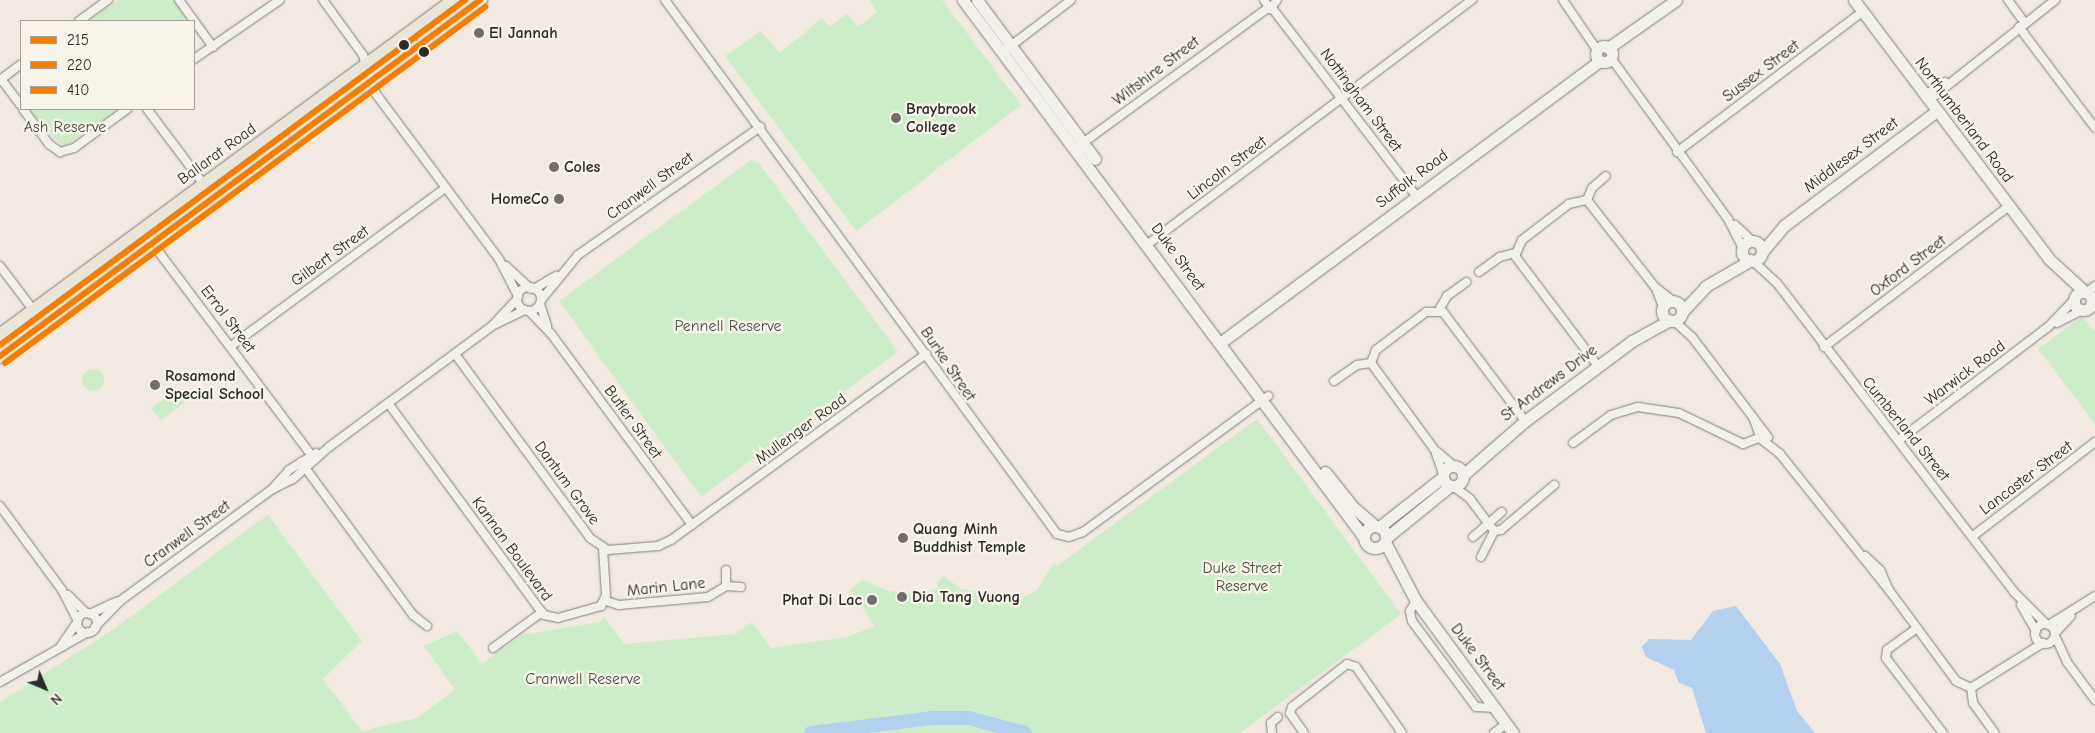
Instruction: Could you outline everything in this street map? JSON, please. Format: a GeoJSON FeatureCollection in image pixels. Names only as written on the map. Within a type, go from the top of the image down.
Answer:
{"type":"FeatureCollection","features":[{"type":"Feature","properties":{"kind":"highway","name":"Ballarat Road"},"geometry":{"type":"LineString","coordinates":[[0,336],[455,0]]}},
{"type":"Feature","properties":{"kind":"highway","name":"Ballarat Road"},"geometry":{"type":"LineString","coordinates":[[0,356],[480,0]]}},
{"type":"Feature","properties":{"kind":"street"},"geometry":{"type":"LineString","coordinates":[[80,20],[108,0]]}},
{"type":"Feature","properties":{"kind":"street"},"geometry":{"type":"LineString","coordinates":[[179,0],[193,20]]}},
{"type":"Feature","properties":{"kind":"street"},"geometry":{"type":"LineString","coordinates":[[195,58],[280,0]]}},
{"type":"Feature","properties":{"kind":"street"},"geometry":{"type":"LineString","coordinates":[[322,0],[366,65],[371,81],[445,188],[499,259],[518,297]]}},
{"type":"Feature","properties":{"kind":"street","name":"Burke Street"},"geometry":{"type":"LineString","coordinates":[[665,0],[926,354],[1047,525],[1065,537],[1083,532],[1265,398]]}},
{"type":"Feature","properties":{"kind":"street","name":"Duke Street"},"geometry":{"type":"LineString","coordinates":[[963,0],[1006,49],[1079,145],[1224,340],[1372,549],[1416,602],[1510,728]]}},
{"type":"Feature","properties":{"kind":"street","name":"Duke Street"},"geometry":{"type":"LineString","coordinates":[[977,0],[1006,49]]}},
{"type":"Feature","properties":{"kind":"street"},"geometry":{"type":"LineString","coordinates":[[1006,49],[1071,0]]}},
{"type":"Feature","properties":{"kind":"street","name":"Lincoln Street"},"geometry":{"type":"LineString","coordinates":[[1151,242],[1472,0]]}},
{"type":"Feature","properties":{"kind":"street","name":"Cumberland Street"},"geometry":{"type":"LineString","coordinates":[[1563,0],[1824,347],[1973,536],[2014,592],[2036,633],[2045,643]]}},
{"type":"Feature","properties":{"kind":"street","name":"Suffolk Road"},"geometry":{"type":"LineString","coordinates":[[1224,340],[1676,0]]}},
{"type":"Feature","properties":{"kind":"street","name":"Northumberland Road"},"geometry":{"type":"LineString","coordinates":[[1854,0],[2049,259],[2083,310]]}},
{"type":"Feature","properties":{"kind":"street"},"geometry":{"type":"LineString","coordinates":[[2008,0],[2022,25],[2095,128]]}},
{"type":"Feature","properties":{"kind":"street"},"geometry":{"type":"LineString","coordinates":[[1927,97],[2055,0]]}},
{"type":"Feature","properties":{"kind":"street","name":"Wiltshire Street"},"geometry":{"type":"LineString","coordinates":[[1079,145],[1272,3]]}},
{"type":"Feature","properties":{"kind":"street","name":"Nottingham Street"},"geometry":{"type":"LineString","coordinates":[[1272,3],[1416,196]]}},
{"type":"Feature","properties":{"kind":"street","name":"Sussex Street"},"geometry":{"type":"LineString","coordinates":[[1677,152],[1862,12]]}},
{"type":"Feature","properties":{"kind":"street"},"geometry":{"type":"LineString","coordinates":[[195,22],[213,47]]}},
{"type":"Feature","properties":{"kind":"street"},"geometry":{"type":"LineString","coordinates":[[20,65],[1,79],[20,104]]}},
{"type":"Feature","properties":{"kind":"street"},"geometry":{"type":"LineString","coordinates":[[24,110],[49,144],[60,152],[74,148],[127,110]]}},
{"type":"Feature","properties":{"kind":"street"},"geometry":{"type":"LineString","coordinates":[[148,110],[204,185]]}},
{"type":"Feature","properties":{"kind":"street","name":"Middlesex Street"},"geometry":{"type":"LineString","coordinates":[[1752,251],[1937,111]]}},
{"type":"Feature","properties":{"kind":"street","name":"Cranwell Street"},"geometry":{"type":"LineString","coordinates":[[492,326],[527,311],[540,302],[562,272],[598,240],[760,127]]}},
{"type":"Feature","properties":{"kind":"street"},"geometry":{"type":"LineString","coordinates":[[1587,200],[1592,188],[1606,176]]}},
{"type":"Feature","properties":{"kind":"street","name":"Gilbert Street"},"geometry":{"type":"LineString","coordinates":[[231,346],[445,188]]}},
{"type":"Feature","properties":{"kind":"street"},"geometry":{"type":"LineString","coordinates":[[1515,254],[1522,240],[1570,204],[1587,200]]}},
{"type":"Feature","properties":{"kind":"street"},"geometry":{"type":"LineString","coordinates":[[1587,200],[1753,417],[1763,437],[1780,454],[1859,550],[1872,575],[1889,590],[1956,681],[1971,688]]}},
{"type":"Feature","properties":{"kind":"street","name":"Oxford Street"},"geometry":{"type":"LineString","coordinates":[[1824,347],[2009,206]]}},
{"type":"Feature","properties":{"kind":"street","name":"Cumberland Street"},"geometry":{"type":"LineString","coordinates":[[1728,219],[1752,251]]}},
{"type":"Feature","properties":{"kind":"street","name":"Errol Street"},"geometry":{"type":"LineString","coordinates":[[152,243],[314,458]]}},
{"type":"Feature","properties":{"kind":"street","name":"St Andrews Drive"},"geometry":{"type":"LineString","coordinates":[[1363,536],[1453,476],[1632,341],[1677,316],[1706,286],[1752,251]]}},
{"type":"Feature","properties":{"kind":"street"},"geometry":{"type":"LineString","coordinates":[[1479,272],[1500,257],[1515,254]]}},
{"type":"Feature","properties":{"kind":"street"},"geometry":{"type":"LineString","coordinates":[[1515,254],[1598,366]]}},
{"type":"Feature","properties":{"kind":"street"},"geometry":{"type":"LineString","coordinates":[[499,259],[532,288]]}},
{"type":"Feature","properties":{"kind":"street","name":"Northumberland Road"},"geometry":{"type":"LineString","coordinates":[[2049,259],[2092,297]]}},
{"type":"Feature","properties":{"kind":"street"},"geometry":{"type":"LineString","coordinates":[[0,266],[34,311]]}},
{"type":"Feature","properties":{"kind":"street","name":"Cranwell Street"},"geometry":{"type":"LineString","coordinates":[[88,632],[120,601],[271,490],[306,469],[314,458],[492,326],[518,297],[562,272]]}},
{"type":"Feature","properties":{"kind":"street"},"geometry":{"type":"LineString","coordinates":[[1370,363],[1376,350],[1426,312],[1439,310],[1448,296],[1466,282]]}},
{"type":"Feature","properties":{"kind":"street","name":"St Andrews Drive"},"geometry":{"type":"LineString","coordinates":[[1632,341],[1669,305],[1706,286]]}},
{"type":"Feature","properties":{"kind":"street","name":"Butler Street"},"geometry":{"type":"LineString","coordinates":[[532,288],[540,302],[552,335]]}},
{"type":"Feature","properties":{"kind":"street","name":"Butler Street"},"geometry":{"type":"LineString","coordinates":[[518,297],[527,311],[552,335],[692,525]]}},
{"type":"Feature","properties":{"kind":"street"},"geometry":{"type":"LineString","coordinates":[[2074,299],[2092,297]]}},
{"type":"Feature","properties":{"kind":"street"},"geometry":{"type":"LineString","coordinates":[[2092,297],[2083,310],[2095,318]]}},
{"type":"Feature","properties":{"kind":"street","name":"Warwick Road"},"geometry":{"type":"LineString","coordinates":[[1899,440],[2048,327],[2074,299]]}},
{"type":"Feature","properties":{"kind":"street"},"geometry":{"type":"LineString","coordinates":[[1669,305],[1677,316]]}},
{"type":"Feature","properties":{"kind":"street"},"geometry":{"type":"LineString","coordinates":[[1439,310],[1525,421]]}},
{"type":"Feature","properties":{"kind":"street","name":"Warwick Road"},"geometry":{"type":"LineString","coordinates":[[2048,327],[2083,310]]}},
{"type":"Feature","properties":{"kind":"street","name":"Dantum Grove"},"geometry":{"type":"LineString","coordinates":[[455,354],[603,549]]}},
{"type":"Feature","properties":{"kind":"street","name":"Mullenger Road"},"geometry":{"type":"LineString","coordinates":[[692,525],[926,354]]}},
{"type":"Feature","properties":{"kind":"street"},"geometry":{"type":"LineString","coordinates":[[1334,381],[1357,365],[1370,363]]}},
{"type":"Feature","properties":{"kind":"street"},"geometry":{"type":"LineString","coordinates":[[1370,363],[1494,531]]}},
{"type":"Feature","properties":{"kind":"street","name":"Duke Street"},"geometry":{"type":"LineString","coordinates":[[1265,398],[1344,498],[1377,526],[1386,540],[1416,602]]}},
{"type":"Feature","properties":{"kind":"street","name":"Kannan Boulevard"},"geometry":{"type":"LineString","coordinates":[[388,403],[542,612],[558,618],[593,611],[606,601]]}},
{"type":"Feature","properties":{"kind":"street"},"geometry":{"type":"LineString","coordinates":[[1573,443],[1611,415],[1638,407],[1679,413],[1743,444],[1763,437]]}},
{"type":"Feature","properties":{"kind":"street","name":"Lancaster Street"},"geometry":{"type":"LineString","coordinates":[[1973,536],[2095,442]]}},
{"type":"Feature","properties":{"kind":"street"},"geometry":{"type":"LineString","coordinates":[[1434,450],[1453,476]]}},
{"type":"Feature","properties":{"kind":"street","name":"Cranwell Street"},"geometry":{"type":"LineString","coordinates":[[271,490],[300,462],[314,458]]}},
{"type":"Feature","properties":{"kind":"street"},"geometry":{"type":"LineString","coordinates":[[300,462],[413,615],[427,626]]}},
{"type":"Feature","properties":{"kind":"street","name":"St Andrews Drive"},"geometry":{"type":"LineString","coordinates":[[1372,549],[1386,540],[1453,476]]}},
{"type":"Feature","properties":{"kind":"street"},"geometry":{"type":"LineString","coordinates":[[1494,531],[1501,530],[1554,485]]}},
{"type":"Feature","properties":{"kind":"street"},"geometry":{"type":"LineString","coordinates":[[0,506],[62,590],[80,630],[88,632]]}},
{"type":"Feature","properties":{"kind":"street"},"geometry":{"type":"LineString","coordinates":[[1473,537],[1502,512]]}},
{"type":"Feature","properties":{"kind":"street"},"geometry":{"type":"LineString","coordinates":[[606,601],[603,549],[658,546],[692,525]]}},
{"type":"Feature","properties":{"kind":"street"},"geometry":{"type":"LineString","coordinates":[[1481,558],[1494,531]]}},
{"type":"Feature","properties":{"kind":"street","name":"Marin Lane"},"geometry":{"type":"LineString","coordinates":[[726,570],[726,586]]}},
{"type":"Feature","properties":{"kind":"street","name":"Marin Lane"},"geometry":{"type":"LineString","coordinates":[[606,601],[619,605],[708,597],[726,586],[741,587]]}},
{"type":"Feature","properties":{"kind":"street"},"geometry":{"type":"LineString","coordinates":[[62,590],[88,613],[95,627]]}},
{"type":"Feature","properties":{"kind":"street","name":"Cumberland Street"},"geometry":{"type":"LineString","coordinates":[[2014,592],[2048,624],[2055,634]]}},
{"type":"Feature","properties":{"kind":"street"},"geometry":{"type":"LineString","coordinates":[[1971,688],[2016,658],[2045,643],[2082,606],[2095,596]]}},
{"type":"Feature","properties":{"kind":"street","name":"Cranwell Street"},"geometry":{"type":"LineString","coordinates":[[77,621],[88,613],[120,601]]}},
{"type":"Feature","properties":{"kind":"street"},"geometry":{"type":"LineString","coordinates":[[2016,658],[2036,633],[2048,624],[2082,606]]}},
{"type":"Feature","properties":{"kind":"street"},"geometry":{"type":"LineString","coordinates":[[492,648],[542,612]]}},
{"type":"Feature","properties":{"kind":"street"},"geometry":{"type":"LineString","coordinates":[[60,648],[77,621]]}},
{"type":"Feature","properties":{"kind":"street"},"geometry":{"type":"LineString","coordinates":[[1917,628],[1887,650],[1886,658],[1943,733]]}},
{"type":"Feature","properties":{"kind":"street"},"geometry":{"type":"LineString","coordinates":[[0,682],[88,632]]}},
{"type":"Feature","properties":{"kind":"street"},"geometry":{"type":"LineString","coordinates":[[2055,634],[2067,662]]}},
{"type":"Feature","properties":{"kind":"street"},"geometry":{"type":"LineString","coordinates":[[2045,643],[2067,662],[2095,700]]}},
{"type":"Feature","properties":{"kind":"street"},"geometry":{"type":"LineString","coordinates":[[1304,733],[1290,714],[1292,707],[1347,664],[1356,666],[1402,733]]}},
{"type":"Feature","properties":{"kind":"street"},"geometry":{"type":"LineString","coordinates":[[1971,688],[1973,703],[1995,733]]}},
{"type":"Feature","properties":{"kind":"street"},"geometry":{"type":"LineString","coordinates":[[1272,733],[1271,722],[1278,717]]}},
{"type":"Feature","properties":{"kind":"street"},"geometry":{"type":"LineString","coordinates":[[1494,733],[1510,728]]}},
{"type":"Feature","properties":{"kind":"green space"},"geometry":{"type":"Polygon","coordinates":[[[118,0],[173,0],[188,20],[89,20],[118,0]]]}},
{"type":"Feature","properties":{"kind":"green space","name":"Braybrook College"},"geometry":{"type":"Polygon","coordinates":[[[869,0],[942,0],[1021,105],[856,231],[725,56],[761,31],[780,53],[822,18],[830,27],[847,14],[858,27],[877,12],[869,0]]]}},
{"type":"Feature","properties":{"kind":"green space","name":"Ash Reserve"},"geometry":{"type":"Polygon","coordinates":[[[30,110],[118,110],[63,147],[30,110]]]}},
{"type":"Feature","properties":{"kind":"green space","name":"Pennell Reserve"},"geometry":{"type":"Polygon","coordinates":[[[751,160],[758,162],[898,352],[701,497],[559,301],[751,160]]]}},
{"type":"Feature","properties":{"kind":"green space"},"geometry":{"type":"Polygon","coordinates":[[[2081,317],[2095,331],[2095,424],[2038,349],[2081,317]]]}},
{"type":"Feature","properties":{"kind":"green space"},"geometry":{"type":"Polygon","coordinates":[[[93,369],[101,372],[104,380],[101,388],[93,391],[85,388],[82,380],[85,372],[93,369]]]}},
{"type":"Feature","properties":{"kind":"green space"},"geometry":{"type":"Polygon","coordinates":[[[177,389],[186,401],[160,420],[151,408],[177,389]]]}},
{"type":"Feature","properties":{"kind":"green space"},"geometry":{"type":"Polygon","coordinates":[[[1257,419],[1401,614],[1240,733],[0,733],[0,702],[111,631],[268,515],[362,641],[323,679],[362,731],[417,718],[455,690],[424,646],[457,631],[482,664],[521,635],[600,622],[604,616],[624,644],[736,634],[752,622],[771,648],[847,637],[875,626],[850,590],[863,580],[888,591],[914,594],[939,589],[937,582],[944,576],[961,589],[1022,598],[1037,590],[1054,562],[1057,566],[1257,419]]]}},
{"type":"Feature","properties":{"kind":"water"},"geometry":{"type":"Polygon","coordinates":[[[1736,606],[1780,664],[1797,711],[1815,733],[1706,733],[1692,688],[1679,683],[1674,670],[1646,657],[1642,647],[1649,639],[1691,640],[1713,611],[1736,606]]]}},
{"type":"Feature","properties":{"kind":"waterway"},"geometry":{"type":"LineString","coordinates":[[811,733],[934,718],[969,718],[1025,733]]}},
{"type":"Feature","properties":{"kind":"transit line","name":"410"},"geometry":{"type":"LineString","coordinates":[[0,345],[465,0]]}},
{"type":"Feature","properties":{"kind":"transit line","name":"215"},"geometry":{"type":"LineString","coordinates":[[0,356],[480,0]]}},
{"type":"Feature","properties":{"kind":"transit line","name":"220"},"geometry":{"type":"LineString","coordinates":[[5,363],[485,7]]}},
{"type":"Feature","properties":{"kind":"place","name":"El Jannah"},"geometry":{"type":"Point","coordinates":[479,33]}},
{"type":"Feature","properties":{"kind":"place","name":"Braybrook College"},"geometry":{"type":"Point","coordinates":[896,118]}},
{"type":"Feature","properties":{"kind":"place","name":"Coles"},"geometry":{"type":"Point","coordinates":[554,167]}},
{"type":"Feature","properties":{"kind":"place","name":"HomeCo"},"geometry":{"type":"Point","coordinates":[559,199]}},
{"type":"Feature","properties":{"kind":"place","name":"Rosamond Special School"},"geometry":{"type":"Point","coordinates":[155,385]}},
{"type":"Feature","properties":{"kind":"place","name":"Quang Minh Buddhist Temple"},"geometry":{"type":"Point","coordinates":[903,538]}},
{"type":"Feature","properties":{"kind":"place","name":"Dia Tang Vuong"},"geometry":{"type":"Point","coordinates":[902,597]}},
{"type":"Feature","properties":{"kind":"place","name":"Phat Di Lac"},"geometry":{"type":"Point","coordinates":[872,600]}},
{"type":"Feature","properties":{"kind":"park label","name":"Duke Street Reserve"},"geometry":{"type":"Point","coordinates":[1242,577]}},
{"type":"Feature","properties":{"kind":"park label","name":"Cranwell Reserve"},"geometry":{"type":"Point","coordinates":[583,679]}}]}
